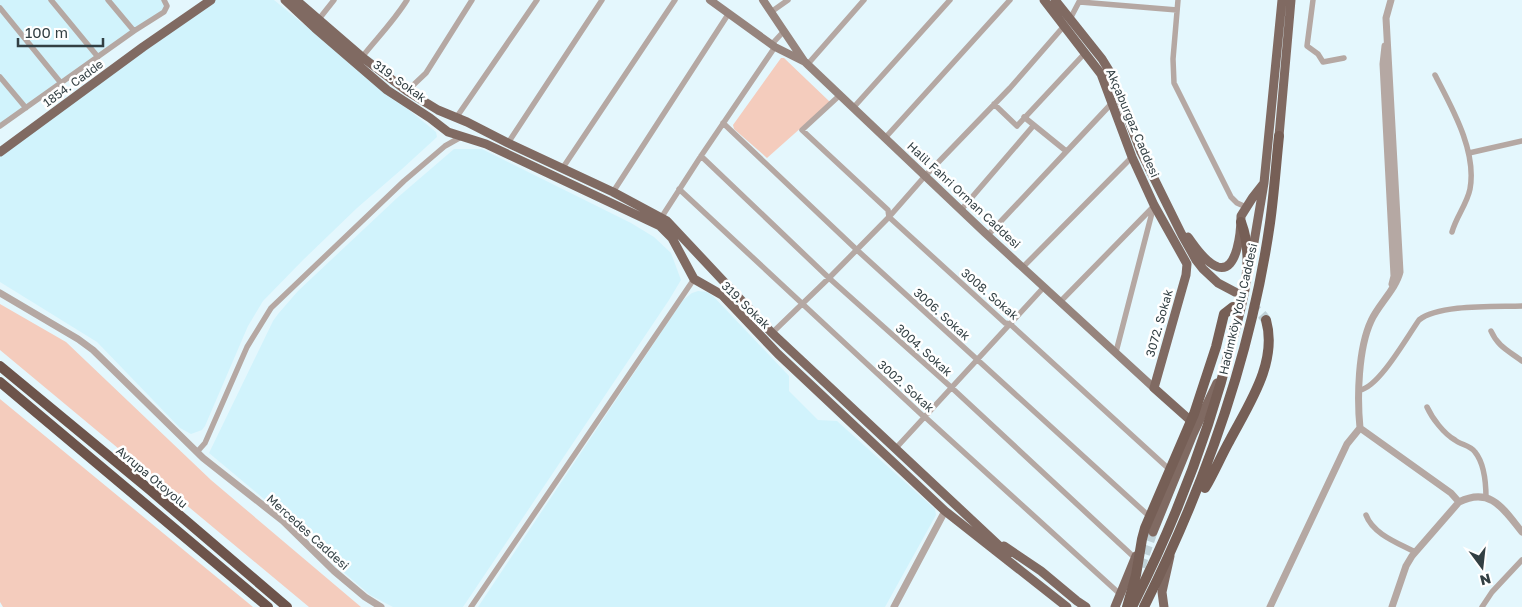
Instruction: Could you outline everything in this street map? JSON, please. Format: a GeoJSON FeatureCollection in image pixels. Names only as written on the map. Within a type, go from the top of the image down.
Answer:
{"type":"FeatureCollection","features":[{"type":"Feature","properties":{"kind":"highway","name":"Hadımköy Yolu Caddesi"},"geometry":{"type":"LineString","coordinates":[[1144,607],[1202,482],[1221,425],[1248,328],[1270,222],[1279,136]]}},
{"type":"Feature","properties":{"kind":"highway","name":"Hadımköy Yolu Caddesi"},"geometry":{"type":"LineString","coordinates":[[1132,607],[1168,531],[1192,471],[1225,370],[1237,308],[1248,276],[1248,249],[1246,235],[1241,222]]}},
{"type":"Feature","properties":{"kind":"highway"},"geometry":{"type":"LineString","coordinates":[[1127,607],[1136,575],[1142,539],[1191,421],[1216,347],[1224,314],[1237,308]]}},
{"type":"Feature","properties":{"kind":"highway"},"geometry":{"type":"LineString","coordinates":[[1187,514],[1207,485],[1258,387],[1268,344],[1266,320]]}},
{"type":"Feature","properties":{"kind":"highway","name":"Avrupa Otoyolu"},"geometry":{"type":"LineString","coordinates":[[0,366],[288,607]]}},
{"type":"Feature","properties":{"kind":"highway","name":"Avrupa Otoyolu"},"geometry":{"type":"LineString","coordinates":[[0,382],[268,607]]}},
{"type":"Feature","properties":{"kind":"main road"},"geometry":{"type":"LineString","coordinates":[[182,18],[202,0]]}},
{"type":"Feature","properties":{"kind":"main road","name":"1854. Cadde"},"geometry":{"type":"LineString","coordinates":[[0,152],[182,18],[211,0]]}},
{"type":"Feature","properties":{"kind":"main road","name":"319. Sokak"},"geometry":{"type":"LineString","coordinates":[[285,0],[322,35],[387,90],[430,118],[447,132],[461,138],[486,144],[660,226],[672,238],[692,277],[722,295],[778,354],[945,511],[991,548],[1070,606]]}},
{"type":"Feature","properties":{"kind":"main road","name":"319. Sokak"},"geometry":{"type":"LineString","coordinates":[[296,0],[362,58],[407,91],[438,110],[468,122],[508,143],[613,192],[666,221],[772,333],[1004,551],[1070,606]]}},
{"type":"Feature","properties":{"kind":"main road","name":"Halil Fahri Orman Caddesi"},"geometry":{"type":"LineString","coordinates":[[710,0],[773,46],[806,63],[961,210],[1191,421]]}},
{"type":"Feature","properties":{"kind":"main road"},"geometry":{"type":"LineString","coordinates":[[763,0],[806,63]]}},
{"type":"Feature","properties":{"kind":"main road","name":"Akçaburgaz Caddesi"},"geometry":{"type":"LineString","coordinates":[[1044,0],[1102,59],[1110,72],[1141,152],[1172,214]]}},
{"type":"Feature","properties":{"kind":"main road","name":"Akçaburgaz Caddesi"},"geometry":{"type":"LineString","coordinates":[[1055,0],[1085,53],[1101,74],[1132,157],[1154,206],[1187,264]]}},
{"type":"Feature","properties":{"kind":"main road","name":"Hadımköy Yolu Caddesi"},"geometry":{"type":"LineString","coordinates":[[1248,276],[1264,183],[1282,0]]}},
{"type":"Feature","properties":{"kind":"main road","name":"Hadımköy Yolu Caddesi"},"geometry":{"type":"LineString","coordinates":[[1279,136],[1291,0]]}},
{"type":"Feature","properties":{"kind":"main road"},"geometry":{"type":"LineString","coordinates":[[447,132],[450,122],[456,118]]}},
{"type":"Feature","properties":{"kind":"main road"},"geometry":{"type":"LineString","coordinates":[[461,138],[468,130],[468,122]]}},
{"type":"Feature","properties":{"kind":"main road"},"geometry":{"type":"LineString","coordinates":[[1132,157],[1141,152]]}},
{"type":"Feature","properties":{"kind":"main road"},"geometry":{"type":"LineString","coordinates":[[1172,214],[1203,255],[1213,264],[1223,268],[1229,266],[1234,258],[1242,216],[1246,207],[1264,183]]}},
{"type":"Feature","properties":{"kind":"main road"},"geometry":{"type":"LineString","coordinates":[[1172,214],[1182,236],[1203,269],[1218,283],[1235,292]]}},
{"type":"Feature","properties":{"kind":"main road"},"geometry":{"type":"LineString","coordinates":[[692,277],[691,268],[694,264],[705,262]]}},
{"type":"Feature","properties":{"kind":"main road","name":"3072. Sokak"},"geometry":{"type":"LineString","coordinates":[[1154,388],[1186,275],[1187,264]]}},
{"type":"Feature","properties":{"kind":"main road"},"geometry":{"type":"LineString","coordinates":[[703,284],[712,278],[714,271]]}},
{"type":"Feature","properties":{"kind":"main road"},"geometry":{"type":"LineString","coordinates":[[1153,532],[1193,434],[1215,386],[1225,370]]}},
{"type":"Feature","properties":{"kind":"main road"},"geometry":{"type":"LineString","coordinates":[[987,534],[1041,571],[1086,607]]}},
{"type":"Feature","properties":{"kind":"main road"},"geometry":{"type":"LineString","coordinates":[[1115,607],[1142,539]]}},
{"type":"Feature","properties":{"kind":"main road"},"geometry":{"type":"LineString","coordinates":[[991,548],[1002,561],[1057,607]]}},
{"type":"Feature","properties":{"kind":"main road"},"geometry":{"type":"LineString","coordinates":[[1164,607],[1162,592],[1171,552]]}},
{"type":"Feature","properties":{"kind":"street"},"geometry":{"type":"LineString","coordinates":[[51,0],[98,57]]}},
{"type":"Feature","properties":{"kind":"street"},"geometry":{"type":"LineString","coordinates":[[108,0],[134,31]]}},
{"type":"Feature","properties":{"kind":"street"},"geometry":{"type":"LineString","coordinates":[[0,126],[134,31],[166,11],[167,6],[164,0]]}},
{"type":"Feature","properties":{"kind":"street"},"geometry":{"type":"LineString","coordinates":[[319,19],[334,0]]}},
{"type":"Feature","properties":{"kind":"street"},"geometry":{"type":"LineString","coordinates":[[362,58],[396,17],[407,0]]}},
{"type":"Feature","properties":{"kind":"street"},"geometry":{"type":"LineString","coordinates":[[407,91],[426,73],[472,0]]}},
{"type":"Feature","properties":{"kind":"street"},"geometry":{"type":"LineString","coordinates":[[456,118],[536,0]]}},
{"type":"Feature","properties":{"kind":"street"},"geometry":{"type":"LineString","coordinates":[[508,143],[602,0]]}},
{"type":"Feature","properties":{"kind":"street"},"geometry":{"type":"LineString","coordinates":[[562,169],[676,0]]}},
{"type":"Feature","properties":{"kind":"street"},"geometry":{"type":"LineString","coordinates":[[771,12],[788,0]]}},
{"type":"Feature","properties":{"kind":"street"},"geometry":{"type":"LineString","coordinates":[[806,63],[864,0]]}},
{"type":"Feature","properties":{"kind":"street"},"geometry":{"type":"LineString","coordinates":[[853,108],[950,0]]}},
{"type":"Feature","properties":{"kind":"street"},"geometry":{"type":"LineString","coordinates":[[885,138],[1010,0]]}},
{"type":"Feature","properties":{"kind":"street"},"geometry":{"type":"LineString","coordinates":[[1178,0],[1173,59],[1174,83],[1231,196],[1237,203],[1246,207]]}},
{"type":"Feature","properties":{"kind":"street"},"geometry":{"type":"LineString","coordinates":[[1313,0],[1306,46],[1318,54],[1323,62],[1344,58]]}},
{"type":"Feature","properties":{"kind":"street"},"geometry":{"type":"LineString","coordinates":[[1270,607],[1348,444],[1360,428],[1362,350],[1371,321],[1391,289],[1394,276],[1383,64],[1386,18],[1391,0]]}},
{"type":"Feature","properties":{"kind":"street"},"geometry":{"type":"LineString","coordinates":[[772,333],[829,278],[994,104],[1067,23],[1080,1],[1177,10]]}},
{"type":"Feature","properties":{"kind":"street"},"geometry":{"type":"LineString","coordinates":[[0,8],[61,83]]}},
{"type":"Feature","properties":{"kind":"street"},"geometry":{"type":"LineString","coordinates":[[613,192],[729,13]]}},
{"type":"Feature","properties":{"kind":"street"},"geometry":{"type":"LineString","coordinates":[[661,218],[784,31]]}},
{"type":"Feature","properties":{"kind":"street"},"geometry":{"type":"LineString","coordinates":[[994,104],[1017,126],[1085,53]]}},
{"type":"Feature","properties":{"kind":"street"},"geometry":{"type":"LineString","coordinates":[[1435,75],[1469,153],[1470,189],[1452,232]]}},
{"type":"Feature","properties":{"kind":"street"},"geometry":{"type":"LineString","coordinates":[[0,76],[26,108]]}},
{"type":"Feature","properties":{"kind":"street","name":"3008. Sokak"},"geometry":{"type":"LineString","coordinates":[[840,95],[802,130],[888,210],[889,216],[1005,323],[1010,324],[1170,470]]}},
{"type":"Feature","properties":{"kind":"street"},"geometry":{"type":"LineString","coordinates":[[988,235],[1112,103]]}},
{"type":"Feature","properties":{"kind":"street"},"geometry":{"type":"LineString","coordinates":[[1024,118],[1066,151]]}},
{"type":"Feature","properties":{"kind":"street","name":"3006. Sokak"},"geometry":{"type":"LineString","coordinates":[[723,123],[856,250],[1150,517]]}},
{"type":"Feature","properties":{"kind":"street"},"geometry":{"type":"LineString","coordinates":[[961,210],[1034,125]]}},
{"type":"Feature","properties":{"kind":"street"},"geometry":{"type":"LineString","coordinates":[[445,146],[447,132]]}},
{"type":"Feature","properties":{"kind":"street"},"geometry":{"type":"LineString","coordinates":[[197,452],[205,443],[247,347],[271,308],[404,181],[445,146],[461,138]]}},
{"type":"Feature","properties":{"kind":"street"},"geometry":{"type":"LineString","coordinates":[[1469,153],[1522,141]]}},
{"type":"Feature","properties":{"kind":"street","name":"3004. Sokak"},"geometry":{"type":"LineString","coordinates":[[701,156],[829,278],[952,388],[1135,558]]}},
{"type":"Feature","properties":{"kind":"street"},"geometry":{"type":"LineString","coordinates":[[1023,267],[1132,157]]}},
{"type":"Feature","properties":{"kind":"street","name":"3002. Sokak"},"geometry":{"type":"LineString","coordinates":[[679,189],[801,305],[1121,595]]}},
{"type":"Feature","properties":{"kind":"street"},"geometry":{"type":"LineString","coordinates":[[1060,302],[1154,206]]}},
{"type":"Feature","properties":{"kind":"street"},"geometry":{"type":"LineString","coordinates":[[1116,352],[1154,206]]}},
{"type":"Feature","properties":{"kind":"street"},"geometry":{"type":"LineString","coordinates":[[471,607],[692,277]]}},
{"type":"Feature","properties":{"kind":"street"},"geometry":{"type":"LineString","coordinates":[[896,448],[1044,287]]}},
{"type":"Feature","properties":{"kind":"street","name":"Mercedes Caddesi"},"geometry":{"type":"LineString","coordinates":[[0,293],[78,339],[93,350],[197,452],[283,521],[334,571],[365,597],[381,607]]}},
{"type":"Feature","properties":{"kind":"street"},"geometry":{"type":"LineString","coordinates":[[1360,390],[1372,385],[1419,320],[1424,316],[1440,310],[1522,306]]}},
{"type":"Feature","properties":{"kind":"street"},"geometry":{"type":"LineString","coordinates":[[1491,331],[1504,350],[1522,361]]}},
{"type":"Feature","properties":{"kind":"street"},"geometry":{"type":"LineString","coordinates":[[1427,406],[1434,418],[1451,437],[1474,450],[1482,466],[1486,498]]}},
{"type":"Feature","properties":{"kind":"street"},"geometry":{"type":"LineString","coordinates":[[1360,428],[1452,493],[1459,502]]}},
{"type":"Feature","properties":{"kind":"street"},"geometry":{"type":"LineString","coordinates":[[1392,607],[1406,566],[1415,552],[1459,502],[1466,498],[1486,498],[1496,502],[1522,532]]}},
{"type":"Feature","properties":{"kind":"street"},"geometry":{"type":"LineString","coordinates":[[894,607],[945,511]]}},
{"type":"Feature","properties":{"kind":"street"},"geometry":{"type":"LineString","coordinates":[[1366,515],[1370,523],[1377,530],[1415,552]]}},
{"type":"Feature","properties":{"kind":"street"},"geometry":{"type":"LineString","coordinates":[[1482,607],[1492,592],[1522,560]]}},
{"type":"Feature","properties":{"kind":"shaded area"},"geometry":{"type":"Polygon","coordinates":[[[0,0],[164,0],[167,8],[0,126],[0,0]]]}},
{"type":"Feature","properties":{"kind":"shaded area"},"geometry":{"type":"Polygon","coordinates":[[[215,0],[274,0],[436,132],[437,137],[357,208],[263,301],[248,326],[205,426],[202,430],[191,434],[180,428],[97,342],[0,282],[0,154],[215,0]]]}},
{"type":"Feature","properties":{"kind":"shaded area"},"geometry":{"type":"Polygon","coordinates":[[[781,58],[784,58],[830,102],[767,158],[734,129],[733,125],[781,58]]]}},
{"type":"Feature","properties":{"kind":"shaded area"},"geometry":{"type":"Polygon","coordinates":[[[454,149],[482,149],[631,223],[654,237],[671,253],[681,280],[463,607],[393,607],[370,595],[333,563],[294,524],[209,453],[278,314],[298,291],[397,198],[454,149]]]}},
{"type":"Feature","properties":{"kind":"shaded area"},"geometry":{"type":"Polygon","coordinates":[[[698,291],[707,292],[713,296],[789,376],[789,391],[818,420],[837,421],[935,509],[936,515],[885,607],[478,607],[678,307],[683,300],[698,291]]]}},
{"type":"Feature","properties":{"kind":"shaded area"},"geometry":{"type":"Polygon","coordinates":[[[0,304],[66,342],[211,480],[361,607],[309,607],[0,350],[0,304]]]}},
{"type":"Feature","properties":{"kind":"shaded area"},"geometry":{"type":"Polygon","coordinates":[[[0,399],[253,607],[3,607],[0,602],[0,399]]]}},
{"type":"Feature","properties":{"kind":"tunnel"},"geometry":{"type":"LineString","coordinates":[[1234,307],[1256,309],[1266,320]]}},
{"type":"Feature","properties":{"kind":"tunnel"},"geometry":{"type":"LineString","coordinates":[[1141,567],[1153,532]]}}]}
